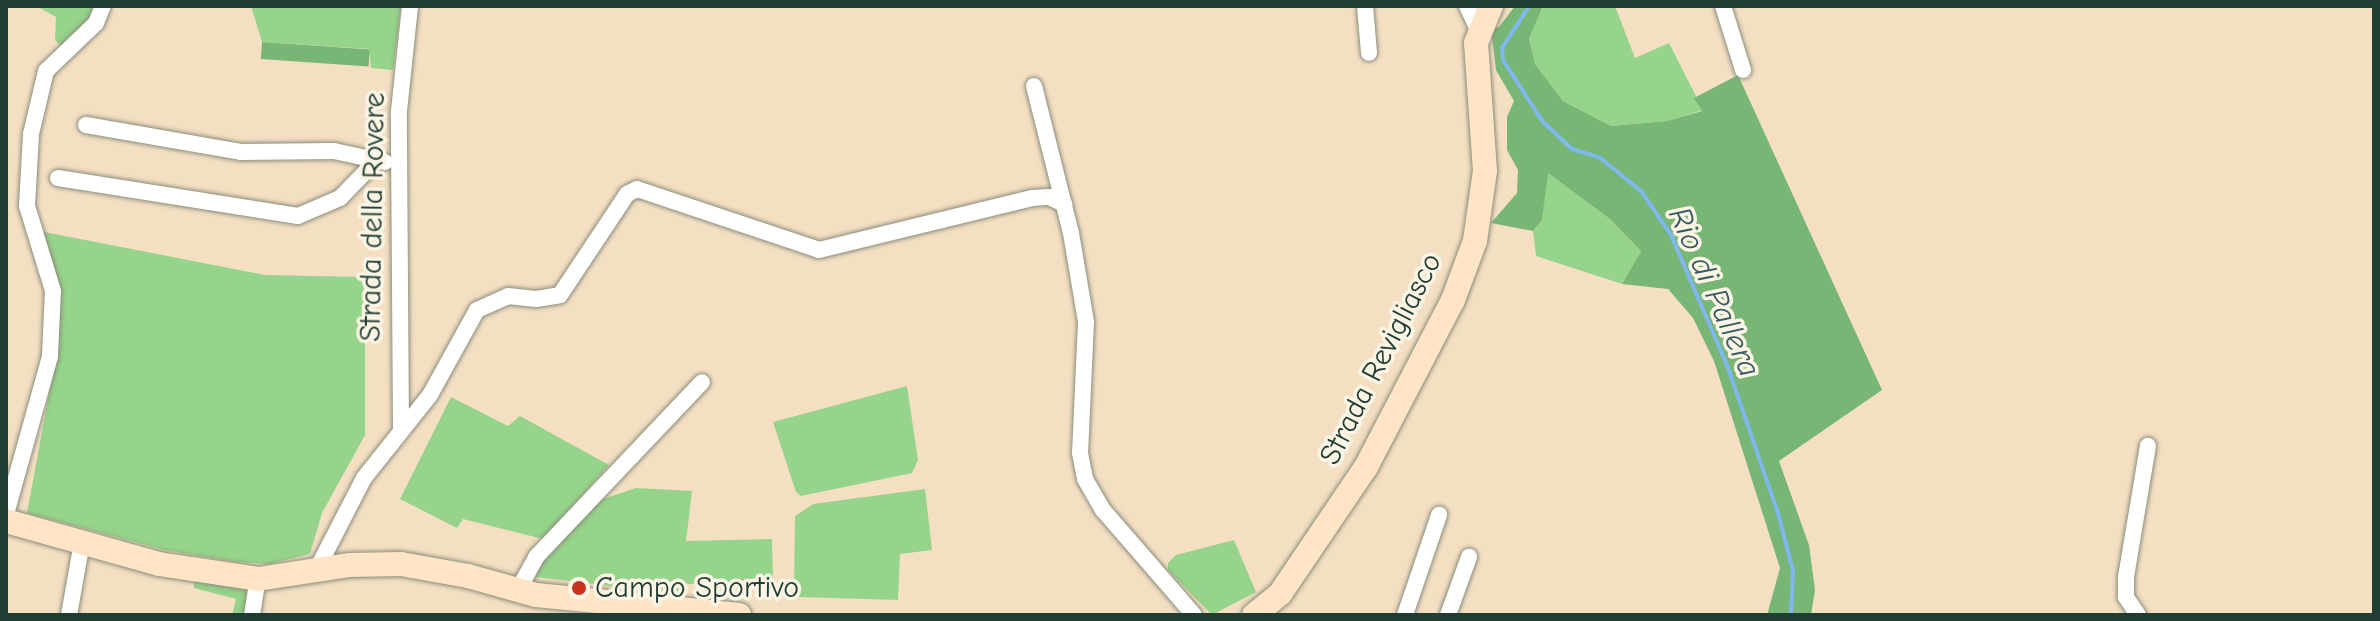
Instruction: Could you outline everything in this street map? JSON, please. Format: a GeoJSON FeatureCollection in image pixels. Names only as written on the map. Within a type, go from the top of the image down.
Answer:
{"type":"FeatureCollection","features":[{"type":"Feature","properties":{"kind":"street"},"geometry":{"type":"LineString","coordinates":[[6,514],[50,356],[53,291],[27,206],[31,134],[46,71],[96,23],[103,6]]}},
{"type":"Feature","properties":{"kind":"street","name":"Strada della Rovere"},"geometry":{"type":"LineString","coordinates":[[401,428],[399,111],[410,6]]}},
{"type":"Feature","properties":{"kind":"street"},"geometry":{"type":"LineString","coordinates":[[1365,6],[1369,53]]}},
{"type":"Feature","properties":{"kind":"street"},"geometry":{"type":"LineString","coordinates":[[1467,6],[1479,32]]}},
{"type":"Feature","properties":{"kind":"street","name":"Strada Revigliasco"},"geometry":{"type":"LineString","coordinates":[[1254,615],[1280,594],[1366,467],[1453,300],[1475,241],[1485,171],[1479,32],[1491,6]]}},
{"type":"Feature","properties":{"kind":"street"},"geometry":{"type":"LineString","coordinates":[[1723,6],[1743,70]]}},
{"type":"Feature","properties":{"kind":"street"},"geometry":{"type":"LineString","coordinates":[[1034,86],[1064,204],[1086,322],[1080,453],[1085,479],[1103,510],[1194,615]]}},
{"type":"Feature","properties":{"kind":"street"},"geometry":{"type":"LineString","coordinates":[[58,178],[298,216],[340,198],[382,161],[334,151],[241,152],[86,125]]}},
{"type":"Feature","properties":{"kind":"street"},"geometry":{"type":"LineString","coordinates":[[317,569],[364,478],[430,395],[477,310],[508,296],[536,299],[560,295],[617,205],[637,189],[819,250],[1033,198],[1049,197],[1064,204]]}},
{"type":"Feature","properties":{"kind":"street"},"geometry":{"type":"LineString","coordinates":[[518,590],[536,557],[702,382]]}},
{"type":"Feature","properties":{"kind":"street"},"geometry":{"type":"LineString","coordinates":[[2138,615],[2126,597],[2126,577],[2148,446]]}},
{"type":"Feature","properties":{"kind":"street"},"geometry":{"type":"LineString","coordinates":[[1405,615],[1439,515]]}},
{"type":"Feature","properties":{"kind":"street"},"geometry":{"type":"LineString","coordinates":[[6,521],[159,564],[258,579],[317,569],[401,564],[518,590],[652,610],[739,615]]}},
{"type":"Feature","properties":{"kind":"street"},"geometry":{"type":"LineString","coordinates":[[69,615],[82,542]]}},
{"type":"Feature","properties":{"kind":"street"},"geometry":{"type":"LineString","coordinates":[[1448,615],[1469,557]]}},
{"type":"Feature","properties":{"kind":"street"},"geometry":{"type":"LineString","coordinates":[[252,615],[258,579]]}},
{"type":"Feature","properties":{"kind":"green space"},"geometry":{"type":"Polygon","coordinates":[[[36,6],[94,6],[92,15],[62,47],[55,40],[56,17],[36,6]]]}},
{"type":"Feature","properties":{"kind":"green space"},"geometry":{"type":"Polygon","coordinates":[[[251,6],[401,6],[393,70],[371,68],[369,49],[262,42],[251,6]]]}},
{"type":"Feature","properties":{"kind":"green space"},"geometry":{"type":"Polygon","coordinates":[[[1515,6],[1543,6],[1529,39],[1535,64],[1563,101],[1611,126],[1667,121],[1702,111],[1694,98],[1738,75],[1882,390],[1779,461],[1809,545],[1815,590],[1811,615],[1767,615],[1780,568],[1714,361],[1693,318],[1668,289],[1622,284],[1641,251],[1610,219],[1548,173],[1542,220],[1533,231],[1491,223],[1517,193],[1518,170],[1507,150],[1507,117],[1514,101],[1496,70],[1491,29],[1499,27],[1515,6]]]}},
{"type":"Feature","properties":{"kind":"green space"},"geometry":{"type":"Polygon","coordinates":[[[1543,6],[1615,6],[1635,58],[1669,43],[1703,110],[1667,121],[1611,126],[1563,101],[1535,64],[1529,39],[1543,6]]]}},
{"type":"Feature","properties":{"kind":"green space"},"geometry":{"type":"Polygon","coordinates":[[[262,42],[370,50],[369,66],[261,59],[262,42]]]}},
{"type":"Feature","properties":{"kind":"green space"},"geometry":{"type":"Polygon","coordinates":[[[1547,172],[1610,219],[1641,251],[1622,284],[1536,256],[1533,231],[1542,220],[1547,172]]]}},
{"type":"Feature","properties":{"kind":"green space"},"geometry":{"type":"Polygon","coordinates":[[[39,231],[265,275],[365,277],[365,435],[322,513],[310,554],[269,564],[237,562],[164,550],[27,513],[56,356],[39,231]]]}},
{"type":"Feature","properties":{"kind":"green space"},"geometry":{"type":"Polygon","coordinates":[[[907,386],[918,460],[912,473],[801,496],[796,492],[773,422],[907,386]]]}},
{"type":"Feature","properties":{"kind":"green space"},"geometry":{"type":"Polygon","coordinates":[[[451,397],[508,426],[520,416],[609,465],[543,539],[463,519],[457,528],[400,499],[451,397]]]}},
{"type":"Feature","properties":{"kind":"green space"},"geometry":{"type":"Polygon","coordinates":[[[636,488],[692,491],[686,541],[772,539],[773,583],[687,584],[686,595],[536,577],[534,572],[600,500],[636,488]]]}},
{"type":"Feature","properties":{"kind":"green space"},"geometry":{"type":"Polygon","coordinates":[[[925,489],[932,550],[900,554],[898,600],[799,597],[794,592],[795,516],[813,504],[925,489]]]}},
{"type":"Feature","properties":{"kind":"green space"},"geometry":{"type":"Polygon","coordinates":[[[1234,540],[1256,592],[1212,615],[1168,570],[1168,563],[1176,555],[1234,540]]]}},
{"type":"Feature","properties":{"kind":"green space"},"geometry":{"type":"Polygon","coordinates":[[[195,574],[250,584],[246,615],[232,615],[236,599],[194,588],[195,574]]]}},
{"type":"Feature","properties":{"kind":"waterway","name":"Rio di Pallera"},"geometry":{"type":"LineString","coordinates":[[1529,6],[1502,48],[1503,60],[1543,122],[1572,149],[1599,157],[1641,191],[1671,235],[1727,365],[1778,513],[1793,571],[1791,615]]}},
{"type":"Feature","properties":{"kind":"place","name":"Campo Sportivo"},"geometry":{"type":"Point","coordinates":[579,588]}}]}
